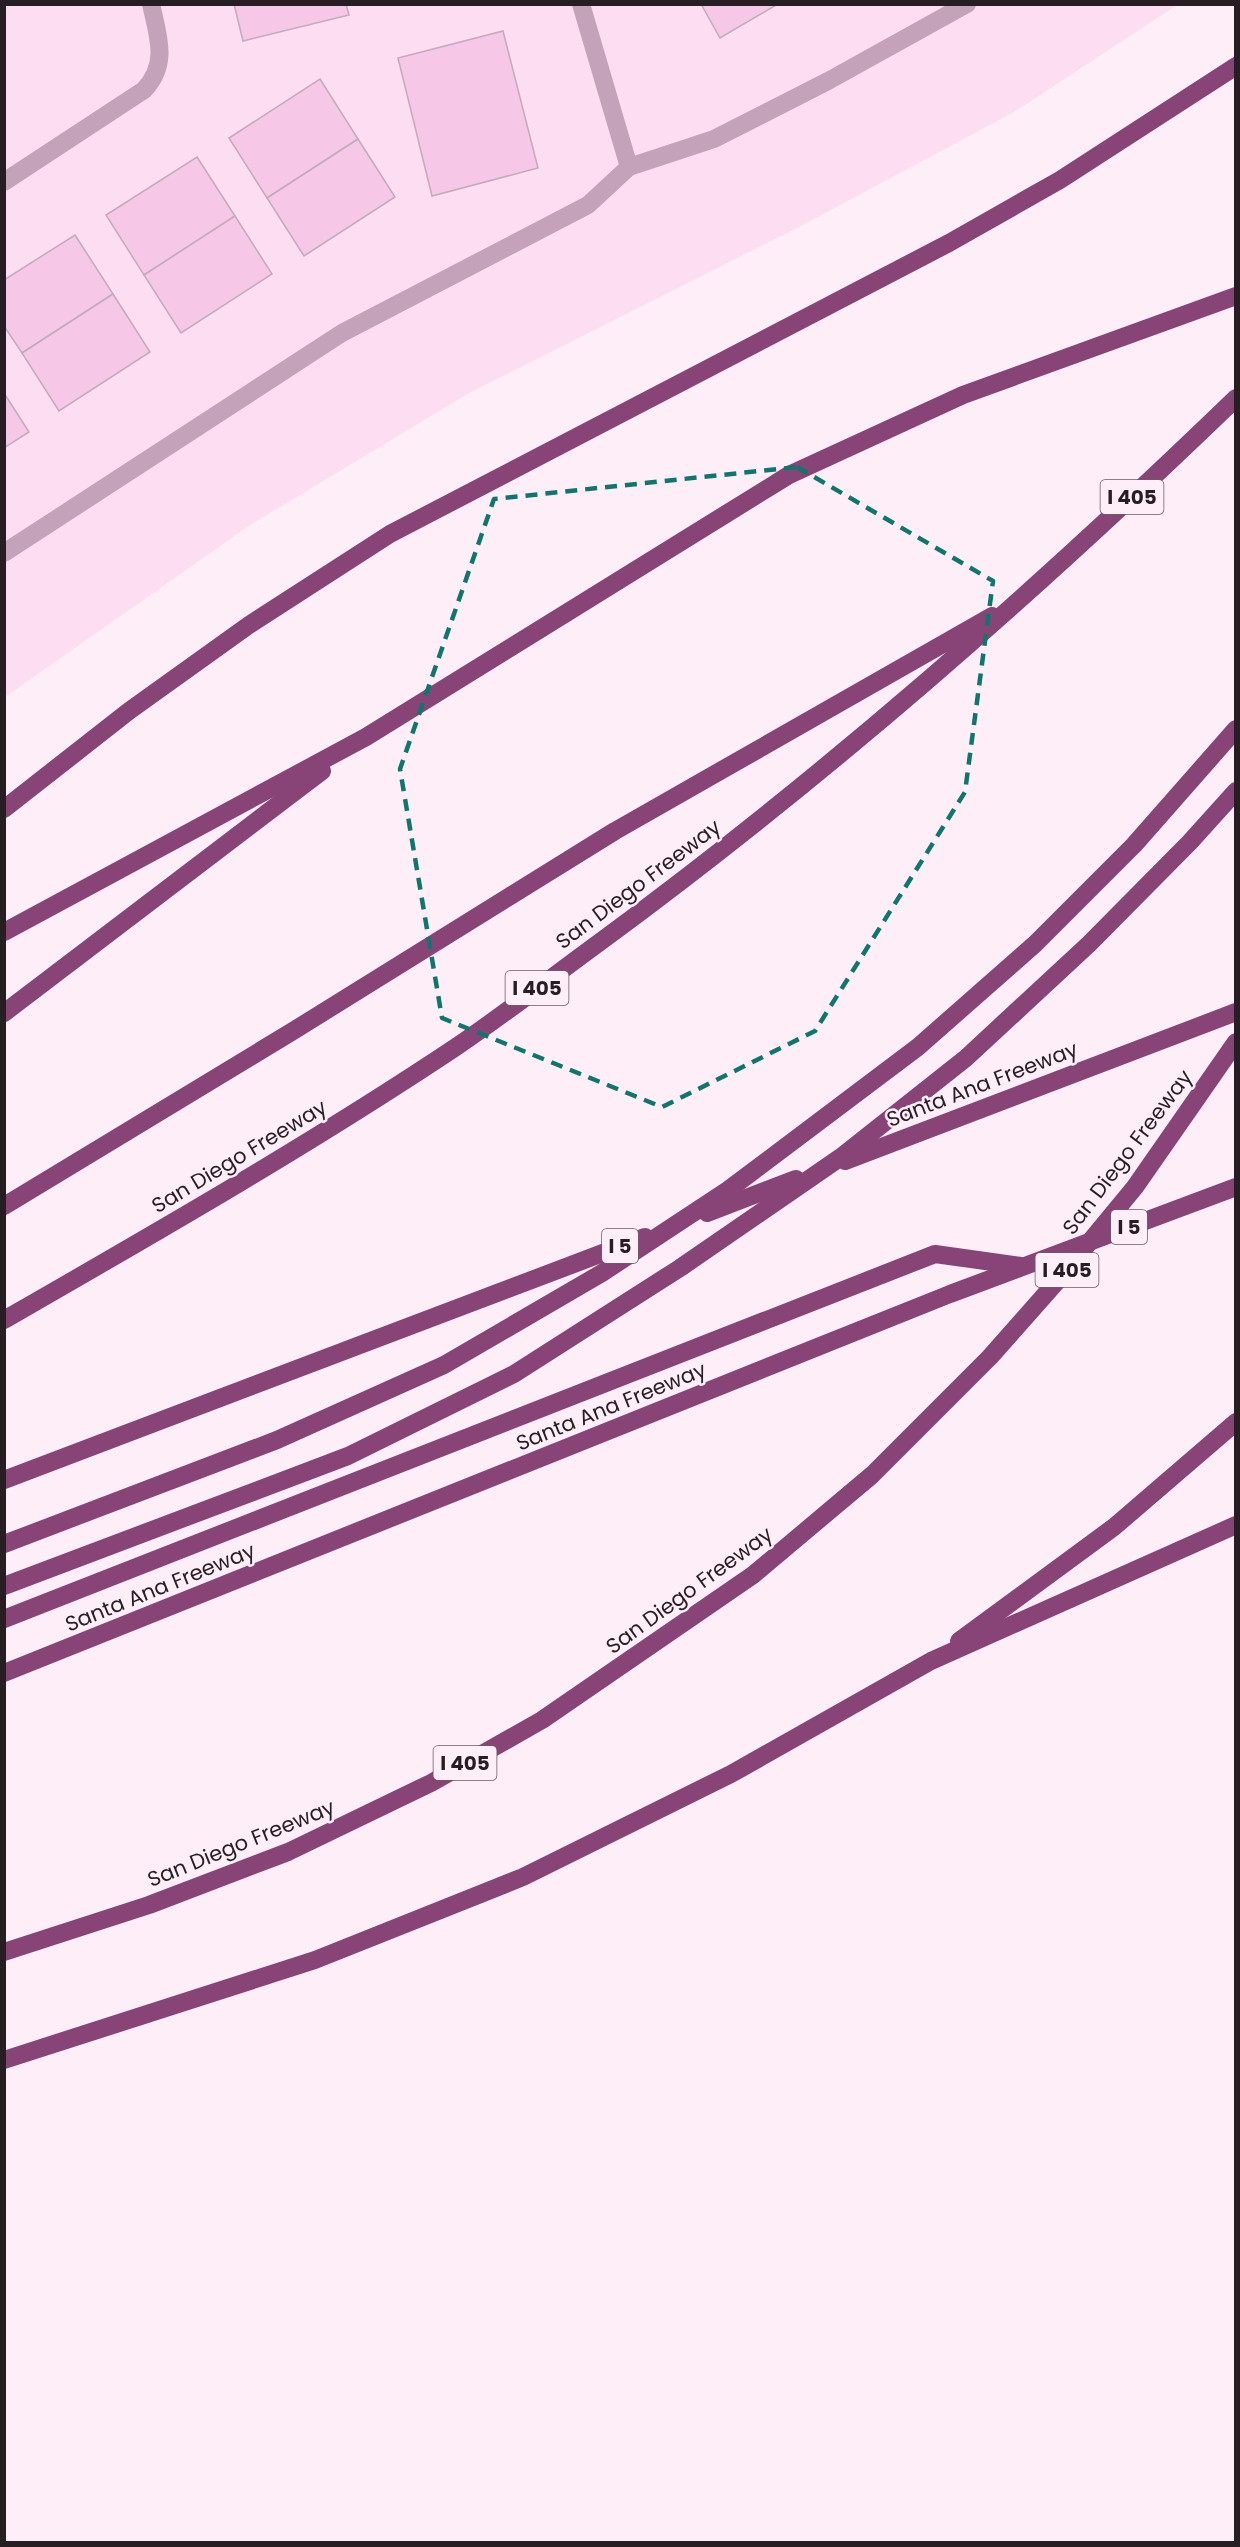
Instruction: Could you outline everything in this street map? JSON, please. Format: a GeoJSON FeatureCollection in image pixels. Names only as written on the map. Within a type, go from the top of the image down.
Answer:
{"type":"FeatureCollection","features":[{"type":"Feature","properties":{"kind":"highway"},"geometry":{"type":"LineString","coordinates":[[4,808],[129,711],[240,631],[390,534],[949,243],[1060,180],[1236,66]]}},
{"type":"Feature","properties":{"kind":"highway"},"geometry":{"type":"LineString","coordinates":[[4,932],[366,737],[789,475],[963,395],[1236,296]]}},
{"type":"Feature","properties":{"kind":"highway","name":"San Diego Freeway"},"geometry":{"type":"LineString","coordinates":[[4,1320],[276,1163],[459,1045],[674,887],[864,737],[1027,595],[1236,398]]}},
{"type":"Feature","properties":{"kind":"highway"},"geometry":{"type":"LineString","coordinates":[[4,1206],[293,1031],[615,831],[1027,595]]}},
{"type":"Feature","properties":{"kind":"highway"},"geometry":{"type":"LineString","coordinates":[[4,1544],[277,1440],[444,1365],[602,1273],[728,1190],[918,1047],[1035,944],[1134,845],[1236,729]]}},
{"type":"Feature","properties":{"kind":"highway"},"geometry":{"type":"LineString","coordinates":[[4,1013],[366,737]]}},
{"type":"Feature","properties":{"kind":"highway"},"geometry":{"type":"LineString","coordinates":[[4,1586],[348,1456],[514,1374],[680,1268],[841,1156],[966,1058],[1089,944],[1191,843],[1236,791]]}},
{"type":"Feature","properties":{"kind":"highway","name":"Santa Ana Freeway"},"geometry":{"type":"LineString","coordinates":[[4,1480],[1236,1012]]}},
{"type":"Feature","properties":{"kind":"highway","name":"San Diego Freeway"},"geometry":{"type":"LineString","coordinates":[[4,1952],[149,1905],[288,1852],[431,1782],[542,1720],[657,1644],[753,1575],[872,1476],[990,1357],[1059,1279],[1135,1187],[1236,1042]]}},
{"type":"Feature","properties":{"kind":"highway","name":"Santa Ana Freeway"},"geometry":{"type":"LineString","coordinates":[[4,1673],[1022,1267],[1236,1186]]}},
{"type":"Feature","properties":{"kind":"highway"},"geometry":{"type":"LineString","coordinates":[[4,1619],[935,1254],[1022,1267]]}},
{"type":"Feature","properties":{"kind":"highway"},"geometry":{"type":"LineString","coordinates":[[931,1662],[1114,1527],[1236,1422]]}},
{"type":"Feature","properties":{"kind":"highway"},"geometry":{"type":"LineString","coordinates":[[4,2060],[315,1960],[523,1877],[731,1774],[931,1662],[1236,1526]]}},
{"type":"Feature","properties":{"kind":"lane"},"geometry":{"type":"LineString","coordinates":[[4,182],[144,90],[156,78],[160,61],[151,4]]}},
{"type":"Feature","properties":{"kind":"lane"},"geometry":{"type":"LineString","coordinates":[[582,4],[629,167]]}},
{"type":"Feature","properties":{"kind":"lane"},"geometry":{"type":"LineString","coordinates":[[4,553],[342,333],[588,205],[629,167],[714,139],[828,81],[967,4]]}},
{"type":"Feature","properties":{"kind":"highlighted area"},"geometry":{"type":"Polygon","coordinates":[[[797,467],[993,581],[965,792],[815,1031],[662,1107],[442,1018],[400,769],[494,499],[797,467]]]}},
{"type":"Feature","properties":{"kind":"shaded area"},"geometry":{"type":"Polygon","coordinates":[[[5,5],[1177,5],[1014,112],[797,228],[469,393],[250,525],[5,697],[5,5]]]}},
{"type":"Feature","properties":{"kind":"building"},"geometry":{"type":"Polygon","coordinates":[[[234,4],[346,4],[349,15],[243,41],[234,4]]]}},
{"type":"Feature","properties":{"kind":"building"},"geometry":{"type":"Polygon","coordinates":[[[701,4],[778,4],[720,38],[701,4]]]}},
{"type":"Feature","properties":{"kind":"building"},"geometry":{"type":"Polygon","coordinates":[[[503,31],[538,168],[432,196],[398,58],[503,31]]]}},
{"type":"Feature","properties":{"kind":"building"},"geometry":{"type":"Polygon","coordinates":[[[320,79],[358,139],[267,198],[229,138],[320,79]]]}},
{"type":"Feature","properties":{"kind":"building"},"geometry":{"type":"Polygon","coordinates":[[[358,139],[395,197],[304,256],[267,198],[358,139]]]}},
{"type":"Feature","properties":{"kind":"building"},"geometry":{"type":"Polygon","coordinates":[[[197,157],[235,216],[144,275],[106,215],[197,157]]]}},
{"type":"Feature","properties":{"kind":"building"},"geometry":{"type":"Polygon","coordinates":[[[235,216],[272,274],[181,333],[144,275],[235,216]]]}},
{"type":"Feature","properties":{"kind":"building"},"geometry":{"type":"Polygon","coordinates":[[[75,235],[113,294],[22,353],[4,326],[4,280],[75,235]]]}},
{"type":"Feature","properties":{"kind":"building"},"geometry":{"type":"Polygon","coordinates":[[[113,294],[150,352],[59,411],[22,353],[113,294]]]}},
{"type":"Feature","properties":{"kind":"building"},"geometry":{"type":"Polygon","coordinates":[[[4,393],[29,432],[4,448],[4,393]]]}}]}
